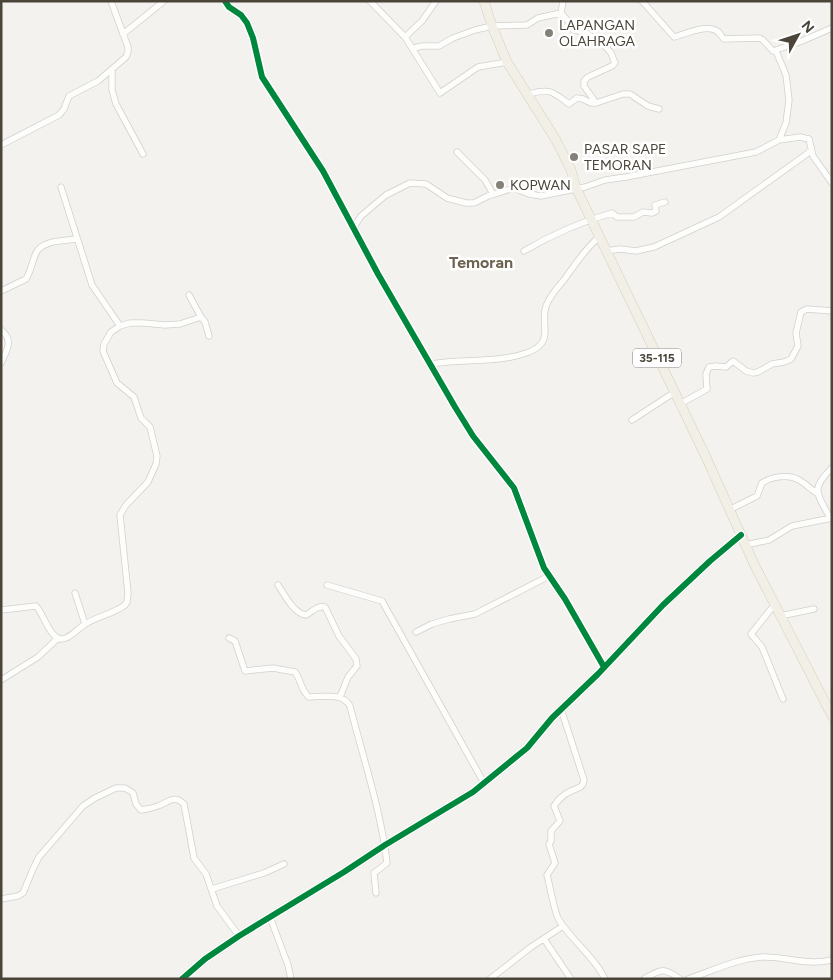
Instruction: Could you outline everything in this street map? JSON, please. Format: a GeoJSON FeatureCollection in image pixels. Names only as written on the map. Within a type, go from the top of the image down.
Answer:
{"type":"FeatureCollection","features":[{"type":"Feature","properties":{"kind":"main road","name":"35-115"},"geometry":{"type":"LineString","coordinates":[[484,1],[507,62],[556,140],[571,170],[576,188],[675,392],[745,545],[832,716]]}},
{"type":"Feature","properties":{"kind":"street"},"geometry":{"type":"LineString","coordinates":[[1,146],[59,114],[64,109],[69,96],[98,81],[128,52],[112,1]]}},
{"type":"Feature","properties":{"kind":"street"},"geometry":{"type":"LineString","coordinates":[[123,34],[164,1]]}},
{"type":"Feature","properties":{"kind":"street"},"geometry":{"type":"LineString","coordinates":[[225,1],[247,23],[253,38],[262,77],[323,171],[374,266],[473,436],[518,495],[536,550],[549,576],[565,599],[604,667]]}},
{"type":"Feature","properties":{"kind":"street"},"geometry":{"type":"LineString","coordinates":[[370,1],[405,37],[440,93],[478,68],[507,62]]}},
{"type":"Feature","properties":{"kind":"street"},"geometry":{"type":"LineString","coordinates":[[405,37],[422,20],[436,1]]}},
{"type":"Feature","properties":{"kind":"street"},"geometry":{"type":"LineString","coordinates":[[561,13],[563,1]]}},
{"type":"Feature","properties":{"kind":"street"},"geometry":{"type":"LineString","coordinates":[[642,1],[674,37],[693,31],[711,29],[718,31],[726,39],[760,38],[770,50],[776,51],[832,28]]}},
{"type":"Feature","properties":{"kind":"street"},"geometry":{"type":"LineString","coordinates":[[413,48],[440,46],[468,32],[492,26],[527,25],[538,18],[561,13]]}},
{"type":"Feature","properties":{"kind":"street"},"geometry":{"type":"LineString","coordinates":[[561,13],[570,22],[573,30],[587,32],[607,48],[614,61],[614,65],[588,76],[584,80],[584,86],[596,103]]}},
{"type":"Feature","properties":{"kind":"street"},"geometry":{"type":"LineString","coordinates":[[776,51],[786,75],[789,100],[786,123],[779,140]]}},
{"type":"Feature","properties":{"kind":"street"},"geometry":{"type":"LineString","coordinates":[[112,69],[112,90],[116,104],[144,154]]}},
{"type":"Feature","properties":{"kind":"street"},"geometry":{"type":"LineString","coordinates":[[528,94],[546,90],[557,94],[569,104],[580,98],[596,103],[623,94],[630,94],[648,106],[659,109]]}},
{"type":"Feature","properties":{"kind":"street"},"geometry":{"type":"LineString","coordinates":[[354,227],[361,216],[386,195],[410,183],[426,184],[447,198],[466,203],[474,203],[493,194],[514,188],[541,196],[605,180],[626,178],[756,152],[779,140],[806,138],[810,142],[813,156],[832,183]]}},
{"type":"Feature","properties":{"kind":"street"},"geometry":{"type":"LineString","coordinates":[[606,251],[620,249],[636,251],[654,246],[718,217],[811,150]]}},
{"type":"Feature","properties":{"kind":"street"},"geometry":{"type":"LineString","coordinates":[[457,152],[485,180],[493,194]]}},
{"type":"Feature","properties":{"kind":"street"},"geometry":{"type":"LineString","coordinates":[[61,187],[92,286],[120,326]]}},
{"type":"Feature","properties":{"kind":"street"},"geometry":{"type":"LineString","coordinates":[[524,250],[550,235],[591,219],[612,213],[617,217],[634,217],[643,212],[652,213],[656,211],[655,205],[665,202]]}},
{"type":"Feature","properties":{"kind":"street"},"geometry":{"type":"LineString","coordinates":[[431,364],[450,361],[495,360],[522,354],[538,347],[546,336],[545,311],[551,295],[578,258],[599,236]]}},
{"type":"Feature","properties":{"kind":"street"},"geometry":{"type":"LineString","coordinates":[[1,290],[26,279],[37,251],[41,248],[50,244],[76,239]]}},
{"type":"Feature","properties":{"kind":"street"},"geometry":{"type":"LineString","coordinates":[[189,295],[205,322],[209,336]]}},
{"type":"Feature","properties":{"kind":"street"},"geometry":{"type":"LineString","coordinates":[[680,404],[707,389],[706,374],[709,367],[726,367],[733,361],[746,371],[753,373],[762,371],[772,364],[788,360],[798,346],[796,333],[801,312],[807,309],[832,311]]}},
{"type":"Feature","properties":{"kind":"street"},"geometry":{"type":"LineString","coordinates":[[1,610],[36,606],[52,632],[61,639],[97,617],[123,607],[127,602],[120,515],[126,504],[148,482],[156,464],[157,456],[151,431],[141,418],[136,399],[117,384],[103,350],[104,344],[111,332],[120,326],[130,323],[172,324],[201,316]]}},
{"type":"Feature","properties":{"kind":"street"},"geometry":{"type":"LineString","coordinates":[[1,330],[9,342],[1,363]]}},
{"type":"Feature","properties":{"kind":"street"},"geometry":{"type":"LineString","coordinates":[[632,420],[675,392]]}},
{"type":"Feature","properties":{"kind":"street"},"geometry":{"type":"LineString","coordinates":[[817,493],[820,482],[832,468]]}},
{"type":"Feature","properties":{"kind":"street"},"geometry":{"type":"LineString","coordinates":[[729,510],[757,496],[762,482],[774,478],[790,477],[795,478],[817,493],[831,518],[792,526],[769,540],[745,545]]}},
{"type":"Feature","properties":{"kind":"street"},"geometry":{"type":"LineString","coordinates":[[182,979],[206,959],[240,936],[385,845],[458,802],[484,783],[527,748],[561,709],[663,605],[710,561],[741,536]]}},
{"type":"Feature","properties":{"kind":"street"},"geometry":{"type":"LineString","coordinates":[[416,632],[449,619],[475,614],[549,576]]}},
{"type":"Feature","properties":{"kind":"street"},"geometry":{"type":"LineString","coordinates":[[278,585],[292,607],[300,614],[306,615],[321,606],[325,608],[340,636],[356,659],[357,666],[348,677],[340,697]]}},
{"type":"Feature","properties":{"kind":"street"},"geometry":{"type":"LineString","coordinates":[[327,585],[382,601],[484,783]]}},
{"type":"Feature","properties":{"kind":"street"},"geometry":{"type":"LineString","coordinates":[[75,593],[85,624]]}},
{"type":"Feature","properties":{"kind":"street"},"geometry":{"type":"LineString","coordinates":[[775,604],[751,634],[762,647],[783,699]]}},
{"type":"Feature","properties":{"kind":"street"},"geometry":{"type":"LineString","coordinates":[[780,616],[814,609]]}},
{"type":"Feature","properties":{"kind":"street"},"geometry":{"type":"LineString","coordinates":[[1,680],[38,657],[58,638]]}},
{"type":"Feature","properties":{"kind":"street"},"geometry":{"type":"LineString","coordinates":[[229,638],[235,641],[245,671],[273,668],[295,672],[299,677],[304,694],[309,697],[340,697],[347,700],[385,845],[387,863],[374,873],[376,894]]}},
{"type":"Feature","properties":{"kind":"street"},"geometry":{"type":"LineString","coordinates":[[561,709],[584,780],[581,787],[570,791],[554,806],[560,821],[551,831],[549,844],[555,863],[547,874],[555,912],[563,926],[596,964],[605,979]]}},
{"type":"Feature","properties":{"kind":"street"},"geometry":{"type":"LineString","coordinates":[[1,899],[12,898],[24,893],[33,869],[40,857],[83,806],[103,793],[121,787],[133,793],[136,804],[141,810],[155,807],[173,798],[177,798],[184,804],[194,858],[206,874],[217,906],[240,936]]}},
{"type":"Feature","properties":{"kind":"street"},"geometry":{"type":"LineString","coordinates":[[212,889],[264,873],[284,864]]}},
{"type":"Feature","properties":{"kind":"street"},"geometry":{"type":"LineString","coordinates":[[270,917],[288,965],[291,979]]}},
{"type":"Feature","properties":{"kind":"street"},"geometry":{"type":"LineString","coordinates":[[490,979],[526,951],[563,926]]}},
{"type":"Feature","properties":{"kind":"street"},"geometry":{"type":"LineString","coordinates":[[544,939],[571,979]]}},
{"type":"Feature","properties":{"kind":"street"},"geometry":{"type":"LineString","coordinates":[[688,979],[726,965],[755,958],[770,957],[810,963],[832,960]]}},
{"type":"Feature","properties":{"kind":"street"},"geometry":{"type":"LineString","coordinates":[[644,979],[655,972],[666,970],[680,979]]}},
{"type":"Feature","properties":{"kind":"cycle path"},"geometry":{"type":"LineString","coordinates":[[225,1],[247,23],[253,38],[262,77],[323,171],[378,274],[455,407],[473,436],[514,488],[544,568],[565,599],[604,667]]}},
{"type":"Feature","properties":{"kind":"cycle path"},"geometry":{"type":"LineString","coordinates":[[182,979],[205,959],[239,936],[473,792],[527,748],[552,718],[598,674],[663,605],[741,535]]}},
{"type":"Feature","properties":{"kind":"place","name":"LAPANGAN OLAHRAGA"},"geometry":{"type":"Point","coordinates":[549,33]}},
{"type":"Feature","properties":{"kind":"place","name":"PASAR SAPE TEMORAN"},"geometry":{"type":"Point","coordinates":[574,157]}},
{"type":"Feature","properties":{"kind":"place","name":"KOPWAN"},"geometry":{"type":"Point","coordinates":[500,185]}},
{"type":"Feature","properties":{"kind":"district","name":"Temoran"},"geometry":{"type":"Point","coordinates":[481,262]}}]}
